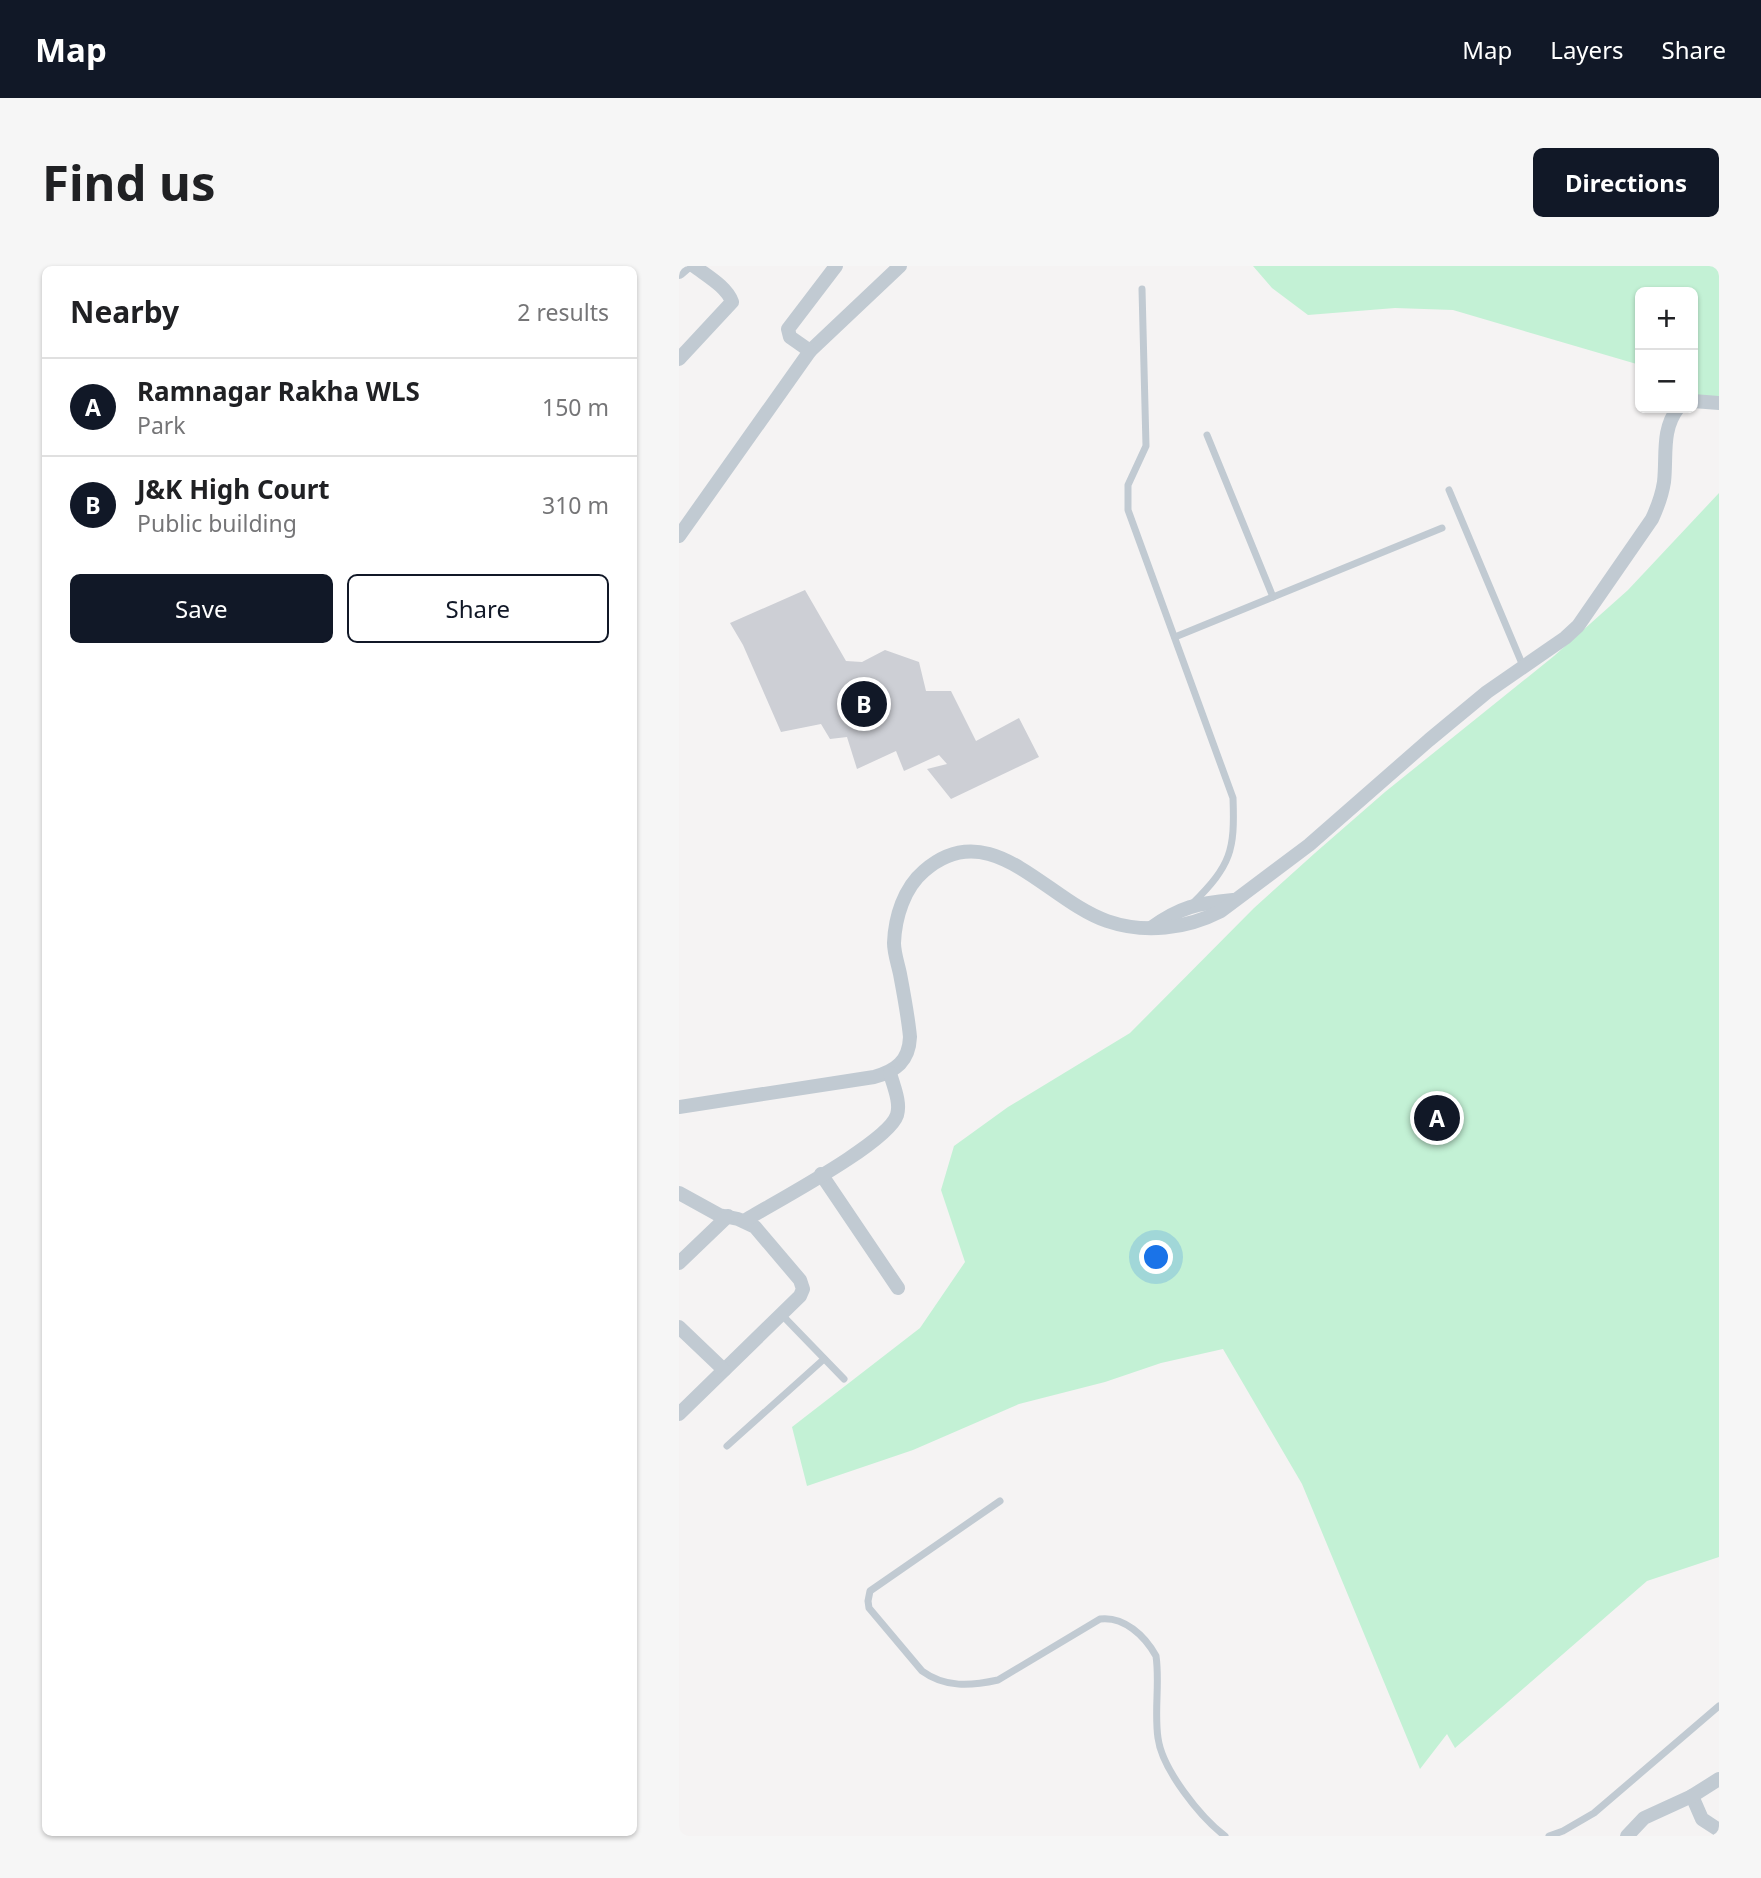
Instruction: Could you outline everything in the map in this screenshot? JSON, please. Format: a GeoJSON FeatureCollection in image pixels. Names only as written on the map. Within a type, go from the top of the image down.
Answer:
{"type":"FeatureCollection","features":[{"type":"Feature","properties":{"kind":"street"},"geometry":{"type":"LineString","coordinates":[[679,272],[686,266]]}},
{"type":"Feature","properties":{"kind":"street"},"geometry":{"type":"LineString","coordinates":[[679,359],[732,302],[724,291],[694,266]]}},
{"type":"Feature","properties":{"kind":"street"},"geometry":{"type":"LineString","coordinates":[[679,536],[810,351],[900,266]]}},
{"type":"Feature","properties":{"kind":"street"},"geometry":{"type":"LineString","coordinates":[[810,351],[790,337],[787,329],[832,268]]}},
{"type":"Feature","properties":{"kind":"street"},"geometry":{"type":"LineString","coordinates":[[1698,401],[1719,403]]}},
{"type":"Feature","properties":{"kind":"street"},"geometry":{"type":"LineString","coordinates":[[679,1107],[874,1077],[890,1073],[902,1063],[909,1052],[910,1044],[894,944],[898,918],[906,892],[918,876],[934,862],[970,849],[993,854],[1097,917],[1131,927],[1177,926],[1206,918],[1235,900],[1309,845],[1487,692],[1578,626],[1652,519],[1663,485],[1667,427],[1675,413]]}},
{"type":"Feature","properties":{"kind":"street"},"geometry":{"type":"LineString","coordinates":[[1150,928],[1190,905],[1235,900]]}},
{"type":"Feature","properties":{"kind":"street"},"geometry":{"type":"LineString","coordinates":[[744,1221],[870,1143],[893,1122],[897,1115],[898,1100],[890,1073]]}},
{"type":"Feature","properties":{"kind":"street"},"geometry":{"type":"LineString","coordinates":[[821,1174],[898,1288]]}},
{"type":"Feature","properties":{"kind":"street"},"geometry":{"type":"LineString","coordinates":[[679,1193],[709,1211],[755,1227],[802,1284],[800,1296],[679,1414]]}},
{"type":"Feature","properties":{"kind":"street"},"geometry":{"type":"LineString","coordinates":[[679,1263],[728,1216]]}},
{"type":"Feature","properties":{"kind":"street"},"geometry":{"type":"LineString","coordinates":[[679,1327],[724,1370]]}},
{"type":"Feature","properties":{"kind":"street"},"geometry":{"type":"LineString","coordinates":[[1627,1836],[1644,1818],[1692,1796],[1719,1779]]}},
{"type":"Feature","properties":{"kind":"street"},"geometry":{"type":"LineString","coordinates":[[1692,1796],[1702,1819],[1719,1830]]}},
{"type":"Feature","properties":{"kind":"lane"},"geometry":{"type":"LineString","coordinates":[[1142,289],[1146,446],[1128,485],[1126,498],[1233,798],[1234,820],[1228,861],[1216,880],[1190,905]]}},
{"type":"Feature","properties":{"kind":"lane"},"geometry":{"type":"LineString","coordinates":[[1207,435],[1273,597]]}},
{"type":"Feature","properties":{"kind":"lane"},"geometry":{"type":"LineString","coordinates":[[1449,490],[1524,667]]}},
{"type":"Feature","properties":{"kind":"lane"},"geometry":{"type":"LineString","coordinates":[[1175,637],[1441,528]]}},
{"type":"Feature","properties":{"kind":"lane"},"geometry":{"type":"LineString","coordinates":[[781,1314],[844,1379]]}},
{"type":"Feature","properties":{"kind":"lane"},"geometry":{"type":"LineString","coordinates":[[726,1446],[824,1359]]}},
{"type":"Feature","properties":{"kind":"lane"},"geometry":{"type":"LineString","coordinates":[[1000,1502],[870,1591],[869,1608],[922,1671],[931,1678],[953,1685],[998,1680],[1100,1619],[1118,1619],[1127,1624],[1151,1646],[1156,1656],[1157,1735],[1165,1759],[1201,1815],[1225,1836]]}},
{"type":"Feature","properties":{"kind":"lane"},"geometry":{"type":"LineString","coordinates":[[1549,1836],[1594,1813],[1719,1706]]}},
{"type":"Feature","properties":{"kind":"green space"},"geometry":{"type":"Polygon","coordinates":[[[1253,266],[1719,266],[1719,408],[1698,396],[1698,287],[1635,287],[1635,364],[1453,310],[1395,308],[1308,315],[1272,288],[1253,266]]]}},
{"type":"Feature","properties":{"kind":"green space"},"geometry":{"type":"Polygon","coordinates":[[[1719,493],[1719,1557],[1647,1581],[1455,1748],[1447,1734],[1420,1769],[1302,1484],[1223,1349],[1161,1363],[1105,1382],[1019,1404],[913,1450],[807,1486],[792,1427],[920,1328],[965,1262],[941,1190],[954,1146],[1008,1107],[1130,1033],[1254,908],[1315,853],[1385,792],[1554,656],[1628,590],[1719,493]]]}},
{"type":"Feature","properties":{"kind":"building"},"geometry":{"type":"Polygon","coordinates":[[[805,590],[846,661],[862,662],[885,650],[919,662],[926,691],[951,691],[976,741],[1019,718],[1039,757],[951,799],[927,769],[947,764],[939,755],[904,771],[896,751],[857,769],[847,737],[830,739],[821,724],[781,732],[743,645],[730,623],[805,590]]]}},
{"type":"Feature","properties":{"kind":"place","name":"J&K High Court"},"geometry":{"type":"Point","coordinates":[864,704]}},
{"type":"Feature","properties":{"kind":"place","name":"Ramnagar Rakha WLS"},"geometry":{"type":"Point","coordinates":[1437,1118]}}]}
